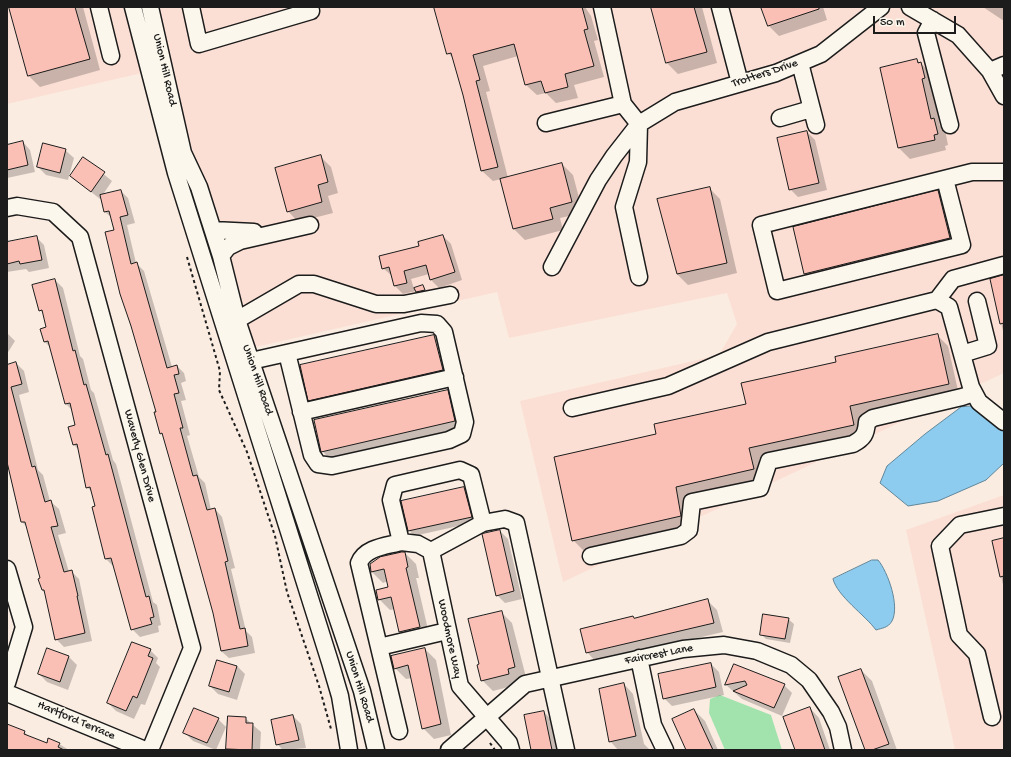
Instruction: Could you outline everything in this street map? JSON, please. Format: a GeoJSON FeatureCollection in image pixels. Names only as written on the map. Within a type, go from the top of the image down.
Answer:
{"type":"FeatureCollection","features":[{"type":"Feature","properties":{"kind":"street"},"geometry":{"type":"LineString","coordinates":[[99,7],[111,56]]}},
{"type":"Feature","properties":{"kind":"street","name":"Union Hill Road"},"geometry":{"type":"LineString","coordinates":[[133,7],[176,173],[362,691],[376,750]]}},
{"type":"Feature","properties":{"kind":"street","name":"Union Hill Road"},"geometry":{"type":"LineString","coordinates":[[150,7],[183,152],[199,187],[221,256],[237,320],[244,363],[340,696],[348,750]]}},
{"type":"Feature","properties":{"kind":"street"},"geometry":{"type":"LineString","coordinates":[[191,7],[199,44],[311,11],[310,7]]}},
{"type":"Feature","properties":{"kind":"street"},"geometry":{"type":"LineString","coordinates":[[602,7],[623,104],[639,124],[638,162],[624,207],[639,277]]}},
{"type":"Feature","properties":{"kind":"street"},"geometry":{"type":"LineString","coordinates":[[720,7],[740,83]]}},
{"type":"Feature","properties":{"kind":"street","name":"Trotters Drive"},"geometry":{"type":"LineString","coordinates":[[639,124],[675,102],[776,73],[821,54],[881,7]]}},
{"type":"Feature","properties":{"kind":"street"},"geometry":{"type":"LineString","coordinates":[[910,7],[958,35],[990,71],[1004,96]]}},
{"type":"Feature","properties":{"kind":"street"},"geometry":{"type":"LineString","coordinates":[[933,20],[926,33],[950,125]]}},
{"type":"Feature","properties":{"kind":"street"},"geometry":{"type":"LineString","coordinates":[[800,63],[816,125]]}},
{"type":"Feature","properties":{"kind":"street"},"geometry":{"type":"LineString","coordinates":[[990,71],[1004,64]]}},
{"type":"Feature","properties":{"kind":"street"},"geometry":{"type":"LineString","coordinates":[[546,123],[623,104]]}},
{"type":"Feature","properties":{"kind":"street"},"geometry":{"type":"LineString","coordinates":[[780,118],[812,109]]}},
{"type":"Feature","properties":{"kind":"street"},"geometry":{"type":"LineString","coordinates":[[552,267],[598,180],[614,156],[639,124]]}},
{"type":"Feature","properties":{"kind":"street"},"geometry":{"type":"LineString","coordinates":[[945,179],[962,245],[777,291],[761,225],[972,172],[1004,172]]}},
{"type":"Feature","properties":{"kind":"street","name":"Waverly Glen Drive"},"geometry":{"type":"LineString","coordinates":[[7,208],[17,206],[53,212],[80,237],[192,648],[150,750]]}},
{"type":"Feature","properties":{"kind":"street"},"geometry":{"type":"LineString","coordinates":[[221,256],[228,248],[240,241],[310,225]]}},
{"type":"Feature","properties":{"kind":"street"},"geometry":{"type":"LineString","coordinates":[[213,230],[246,231],[256,233],[262,237]]}},
{"type":"Feature","properties":{"kind":"street"},"geometry":{"type":"LineString","coordinates":[[572,408],[668,386],[768,342],[937,300],[954,279],[1004,265]]}},
{"type":"Feature","properties":{"kind":"street"},"geometry":{"type":"LineString","coordinates":[[237,320],[299,284],[314,284],[376,304],[404,304],[450,295]]}},
{"type":"Feature","properties":{"kind":"street"},"geometry":{"type":"LineString","coordinates":[[937,300],[949,307],[974,393],[979,402],[1004,422]]}},
{"type":"Feature","properties":{"kind":"street"},"geometry":{"type":"LineString","coordinates":[[962,354],[988,346],[977,301]]}},
{"type":"Feature","properties":{"kind":"street"},"geometry":{"type":"LineString","coordinates":[[244,363],[287,353],[421,323],[437,324],[444,332],[455,377],[465,422],[462,434],[449,440],[332,466],[318,464],[312,455],[287,353]]}},
{"type":"Feature","properties":{"kind":"street"},"geometry":{"type":"LineString","coordinates":[[301,412],[455,377]]}},
{"type":"Feature","properties":{"kind":"street"},"geometry":{"type":"LineString","coordinates":[[591,556],[681,536],[689,530],[692,502],[760,488],[769,462],[853,444],[862,439],[866,433],[867,422],[873,418],[974,393]]}},
{"type":"Feature","properties":{"kind":"street"},"geometry":{"type":"LineString","coordinates":[[402,542],[391,500],[395,485],[460,470],[471,475],[483,523]]}},
{"type":"Feature","properties":{"kind":"street"},"geometry":{"type":"LineString","coordinates":[[992,717],[977,654],[959,635],[940,546],[960,525],[1004,516]]}},
{"type":"Feature","properties":{"kind":"street"},"geometry":{"type":"LineString","coordinates":[[399,731],[359,563],[362,555],[368,551],[402,542],[418,544],[431,551],[483,523],[505,519],[516,523],[566,750]]}},
{"type":"Feature","properties":{"kind":"street","name":"Woodmore Way"},"geometry":{"type":"LineString","coordinates":[[431,551],[460,686],[509,743],[511,750]]}},
{"type":"Feature","properties":{"kind":"street"},"geometry":{"type":"LineString","coordinates":[[7,569],[24,627],[7,683]]}},
{"type":"Feature","properties":{"kind":"street"},"geometry":{"type":"LineString","coordinates":[[379,648],[447,631]]}},
{"type":"Feature","properties":{"kind":"street","name":"Faircrest Lane"},"geometry":{"type":"LineString","coordinates":[[448,750],[525,684],[683,649],[724,645],[757,651],[791,665],[809,680],[831,712],[838,727],[843,750]]}},
{"type":"Feature","properties":{"kind":"street"},"geometry":{"type":"LineString","coordinates":[[639,658],[653,725],[665,750]]}},
{"type":"Feature","properties":{"kind":"street","name":"Hartford Terrace"},"geometry":{"type":"LineString","coordinates":[[7,693],[145,750]]}},
{"type":"Feature","properties":{"kind":"path"},"geometry":{"type":"LineString","coordinates":[[185,251],[220,371],[219,390],[248,452],[270,522],[286,592],[319,686],[332,735]]}},
{"type":"Feature","properties":{"kind":"shaded area"},"geometry":{"type":"Polygon","coordinates":[[[7,7],[1004,7],[1004,373],[563,582],[520,401],[719,355],[737,324],[727,293],[509,338],[497,292],[251,348],[168,67],[7,104],[7,7]]]}},
{"type":"Feature","properties":{"kind":"shaded area"},"geometry":{"type":"Polygon","coordinates":[[[1004,495],[1004,750],[955,750],[906,530],[1004,495]]]}},
{"type":"Feature","properties":{"kind":"green space"},"geometry":{"type":"Polygon","coordinates":[[[720,695],[771,715],[782,750],[725,750],[709,713],[710,699],[720,695]]]}},
{"type":"Feature","properties":{"kind":"water"},"geometry":{"type":"Polygon","coordinates":[[[974,406],[1004,427],[1004,463],[986,480],[938,501],[908,506],[880,483],[887,466],[925,434],[961,407],[974,406]]]}},
{"type":"Feature","properties":{"kind":"water"},"geometry":{"type":"Polygon","coordinates":[[[872,560],[878,560],[886,572],[892,589],[895,607],[892,621],[889,625],[876,630],[845,599],[833,579],[872,560]]]}},
{"type":"Feature","properties":{"kind":"building"},"geometry":{"type":"Polygon","coordinates":[[[9,7],[75,7],[90,59],[28,76],[9,7]]]}},
{"type":"Feature","properties":{"kind":"building"},"geometry":{"type":"Polygon","coordinates":[[[434,7],[582,7],[588,29],[584,30],[594,66],[565,74],[568,87],[545,93],[541,81],[525,85],[514,44],[473,55],[480,80],[476,81],[498,167],[481,171],[463,95],[451,53],[447,54],[434,7]]]}},
{"type":"Feature","properties":{"kind":"building"},"geometry":{"type":"Polygon","coordinates":[[[651,7],[694,7],[707,52],[666,63],[651,7]]]}},
{"type":"Feature","properties":{"kind":"building"},"geometry":{"type":"Polygon","coordinates":[[[761,7],[819,7],[819,9],[768,26],[761,7]]]}},
{"type":"Feature","properties":{"kind":"building"},"geometry":{"type":"Polygon","coordinates":[[[917,59],[918,63],[921,62],[925,78],[922,79],[931,119],[934,118],[938,134],[934,135],[935,140],[898,148],[880,68],[917,59]]]}},
{"type":"Feature","properties":{"kind":"building"},"geometry":{"type":"Polygon","coordinates":[[[807,131],[819,183],[789,190],[777,138],[807,131]]]}},
{"type":"Feature","properties":{"kind":"building"},"geometry":{"type":"Polygon","coordinates":[[[23,141],[28,165],[7,170],[7,145],[23,141]]]}},
{"type":"Feature","properties":{"kind":"building"},"geometry":{"type":"Polygon","coordinates":[[[43,143],[66,149],[60,173],[37,167],[43,143]]]}},
{"type":"Feature","properties":{"kind":"building"},"geometry":{"type":"Polygon","coordinates":[[[321,155],[328,182],[318,185],[322,202],[287,212],[275,168],[321,155]]]}},
{"type":"Feature","properties":{"kind":"building"},"geometry":{"type":"Polygon","coordinates":[[[83,157],[105,172],[91,192],[70,176],[83,157]]]}},
{"type":"Feature","properties":{"kind":"building"},"geometry":{"type":"Polygon","coordinates":[[[562,163],[572,202],[550,208],[553,219],[513,229],[500,179],[562,163]]]}},
{"type":"Feature","properties":{"kind":"building"},"geometry":{"type":"Polygon","coordinates":[[[710,187],[727,263],[677,274],[657,199],[710,187]]]}},
{"type":"Feature","properties":{"kind":"building"},"geometry":{"type":"Polygon","coordinates":[[[121,190],[128,215],[120,217],[131,264],[137,262],[167,368],[177,365],[179,374],[174,375],[179,393],[174,394],[183,428],[180,428],[193,476],[197,475],[207,510],[215,508],[228,561],[225,562],[240,629],[245,628],[248,646],[221,651],[213,613],[193,541],[162,433],[160,434],[154,412],[156,412],[131,326],[120,294],[105,232],[114,230],[109,211],[104,212],[100,195],[121,190]]]}},
{"type":"Feature","properties":{"kind":"building"},"geometry":{"type":"Polygon","coordinates":[[[938,190],[950,238],[804,274],[793,227],[938,190]]]}},
{"type":"Feature","properties":{"kind":"building"},"geometry":{"type":"Polygon","coordinates":[[[443,235],[455,272],[430,280],[426,265],[404,271],[407,283],[394,286],[389,267],[382,269],[379,256],[419,246],[418,242],[443,235]]]}},
{"type":"Feature","properties":{"kind":"building"},"geometry":{"type":"Polygon","coordinates":[[[37,236],[42,260],[20,264],[19,261],[7,264],[7,242],[37,236]]]}},
{"type":"Feature","properties":{"kind":"building"},"geometry":{"type":"Polygon","coordinates":[[[1004,275],[1004,323],[1000,324],[990,279],[1004,275]]]}},
{"type":"Feature","properties":{"kind":"building"},"geometry":{"type":"Polygon","coordinates":[[[55,279],[73,351],[75,350],[84,385],[86,384],[106,455],[108,454],[146,597],[149,596],[154,617],[150,618],[152,624],[131,630],[111,558],[105,559],[92,507],[95,506],[90,487],[86,488],[77,444],[73,445],[68,427],[75,425],[70,403],[65,404],[48,341],[44,342],[40,329],[46,327],[42,310],[39,311],[32,285],[55,279]]]}},
{"type":"Feature","properties":{"kind":"building"},"geometry":{"type":"Polygon","coordinates":[[[423,285],[425,290],[416,292],[414,288],[423,285]]]}},
{"type":"Feature","properties":{"kind":"building"},"geometry":{"type":"Polygon","coordinates":[[[938,334],[949,384],[850,406],[854,425],[749,448],[754,469],[676,487],[681,516],[572,541],[554,457],[656,434],[654,424],[746,404],[741,383],[836,362],[835,357],[938,334]]]}},
{"type":"Feature","properties":{"kind":"building"},"geometry":{"type":"Polygon","coordinates":[[[434,335],[443,370],[308,401],[300,365],[434,335]]]}},
{"type":"Feature","properties":{"kind":"building"},"geometry":{"type":"Polygon","coordinates":[[[16,362],[22,384],[11,387],[32,467],[35,466],[45,502],[51,500],[58,526],[51,527],[64,572],[72,570],[85,633],[55,640],[44,590],[42,590],[38,579],[40,578],[25,522],[21,522],[7,462],[7,365],[16,362]]]}},
{"type":"Feature","properties":{"kind":"building"},"geometry":{"type":"Polygon","coordinates":[[[448,390],[455,421],[321,452],[314,420],[448,390]]]}},
{"type":"Feature","properties":{"kind":"building"},"geometry":{"type":"Polygon","coordinates":[[[464,487],[472,517],[408,531],[401,501],[464,487]]]}},
{"type":"Feature","properties":{"kind":"building"},"geometry":{"type":"Polygon","coordinates":[[[500,530],[514,591],[496,596],[482,534],[500,530]]]}},
{"type":"Feature","properties":{"kind":"building"},"geometry":{"type":"Polygon","coordinates":[[[1004,538],[1004,576],[1000,577],[992,541],[1004,538]]]}},
{"type":"Feature","properties":{"kind":"building"},"geometry":{"type":"Polygon","coordinates":[[[405,552],[408,567],[406,568],[420,627],[399,632],[391,597],[378,600],[376,590],[388,587],[384,569],[371,572],[370,564],[380,557],[405,552]]]}},
{"type":"Feature","properties":{"kind":"building"},"geometry":{"type":"Polygon","coordinates":[[[708,599],[714,623],[586,653],[580,629],[633,616],[634,618],[708,599]]]}},
{"type":"Feature","properties":{"kind":"building"},"geometry":{"type":"Polygon","coordinates":[[[502,611],[515,667],[508,669],[509,674],[481,681],[477,665],[479,664],[468,619],[502,611]]]}},
{"type":"Feature","properties":{"kind":"building"},"geometry":{"type":"Polygon","coordinates":[[[763,614],[789,618],[785,639],[760,635],[763,614]]]}},
{"type":"Feature","properties":{"kind":"building"},"geometry":{"type":"Polygon","coordinates":[[[132,642],[151,649],[148,656],[153,658],[137,698],[133,696],[126,711],[107,703],[132,642]]]}},
{"type":"Feature","properties":{"kind":"building"},"geometry":{"type":"Polygon","coordinates":[[[47,648],[69,656],[60,682],[38,674],[47,648]]]}},
{"type":"Feature","properties":{"kind":"building"},"geometry":{"type":"Polygon","coordinates":[[[425,648],[441,724],[422,729],[408,665],[394,669],[391,656],[425,648]]]}},
{"type":"Feature","properties":{"kind":"building"},"geometry":{"type":"Polygon","coordinates":[[[217,660],[237,666],[229,692],[209,686],[217,660]]]}},
{"type":"Feature","properties":{"kind":"building"},"geometry":{"type":"Polygon","coordinates":[[[711,663],[716,687],[663,699],[658,674],[711,663]]]}},
{"type":"Feature","properties":{"kind":"building"},"geometry":{"type":"Polygon","coordinates":[[[734,664],[785,684],[774,708],[733,691],[747,685],[745,681],[725,685],[734,664]]]}},
{"type":"Feature","properties":{"kind":"building"},"geometry":{"type":"Polygon","coordinates":[[[861,669],[889,744],[872,750],[865,750],[838,677],[861,669]]]}},
{"type":"Feature","properties":{"kind":"building"},"geometry":{"type":"Polygon","coordinates":[[[624,683],[636,736],[609,742],[599,689],[624,683]]]}},
{"type":"Feature","properties":{"kind":"building"},"geometry":{"type":"Polygon","coordinates":[[[810,707],[825,750],[795,750],[783,717],[810,707]]]}},
{"type":"Feature","properties":{"kind":"building"},"geometry":{"type":"Polygon","coordinates":[[[194,708],[219,718],[207,743],[183,733],[194,708]]]}},
{"type":"Feature","properties":{"kind":"building"},"geometry":{"type":"Polygon","coordinates":[[[694,709],[713,750],[686,750],[672,719],[694,709]]]}},
{"type":"Feature","properties":{"kind":"building"},"geometry":{"type":"Polygon","coordinates":[[[544,711],[552,750],[531,750],[524,715],[544,711]]]}},
{"type":"Feature","properties":{"kind":"building"},"geometry":{"type":"Polygon","coordinates":[[[293,715],[299,740],[276,745],[271,720],[293,715]]]}},
{"type":"Feature","properties":{"kind":"building"},"geometry":{"type":"Polygon","coordinates":[[[228,716],[246,717],[246,723],[253,723],[252,750],[226,749],[228,716]]]}},
{"type":"Feature","properties":{"kind":"building"},"geometry":{"type":"Polygon","coordinates":[[[7,724],[25,731],[24,734],[47,743],[48,738],[60,743],[58,747],[64,750],[7,750],[7,724]]]}}]}
